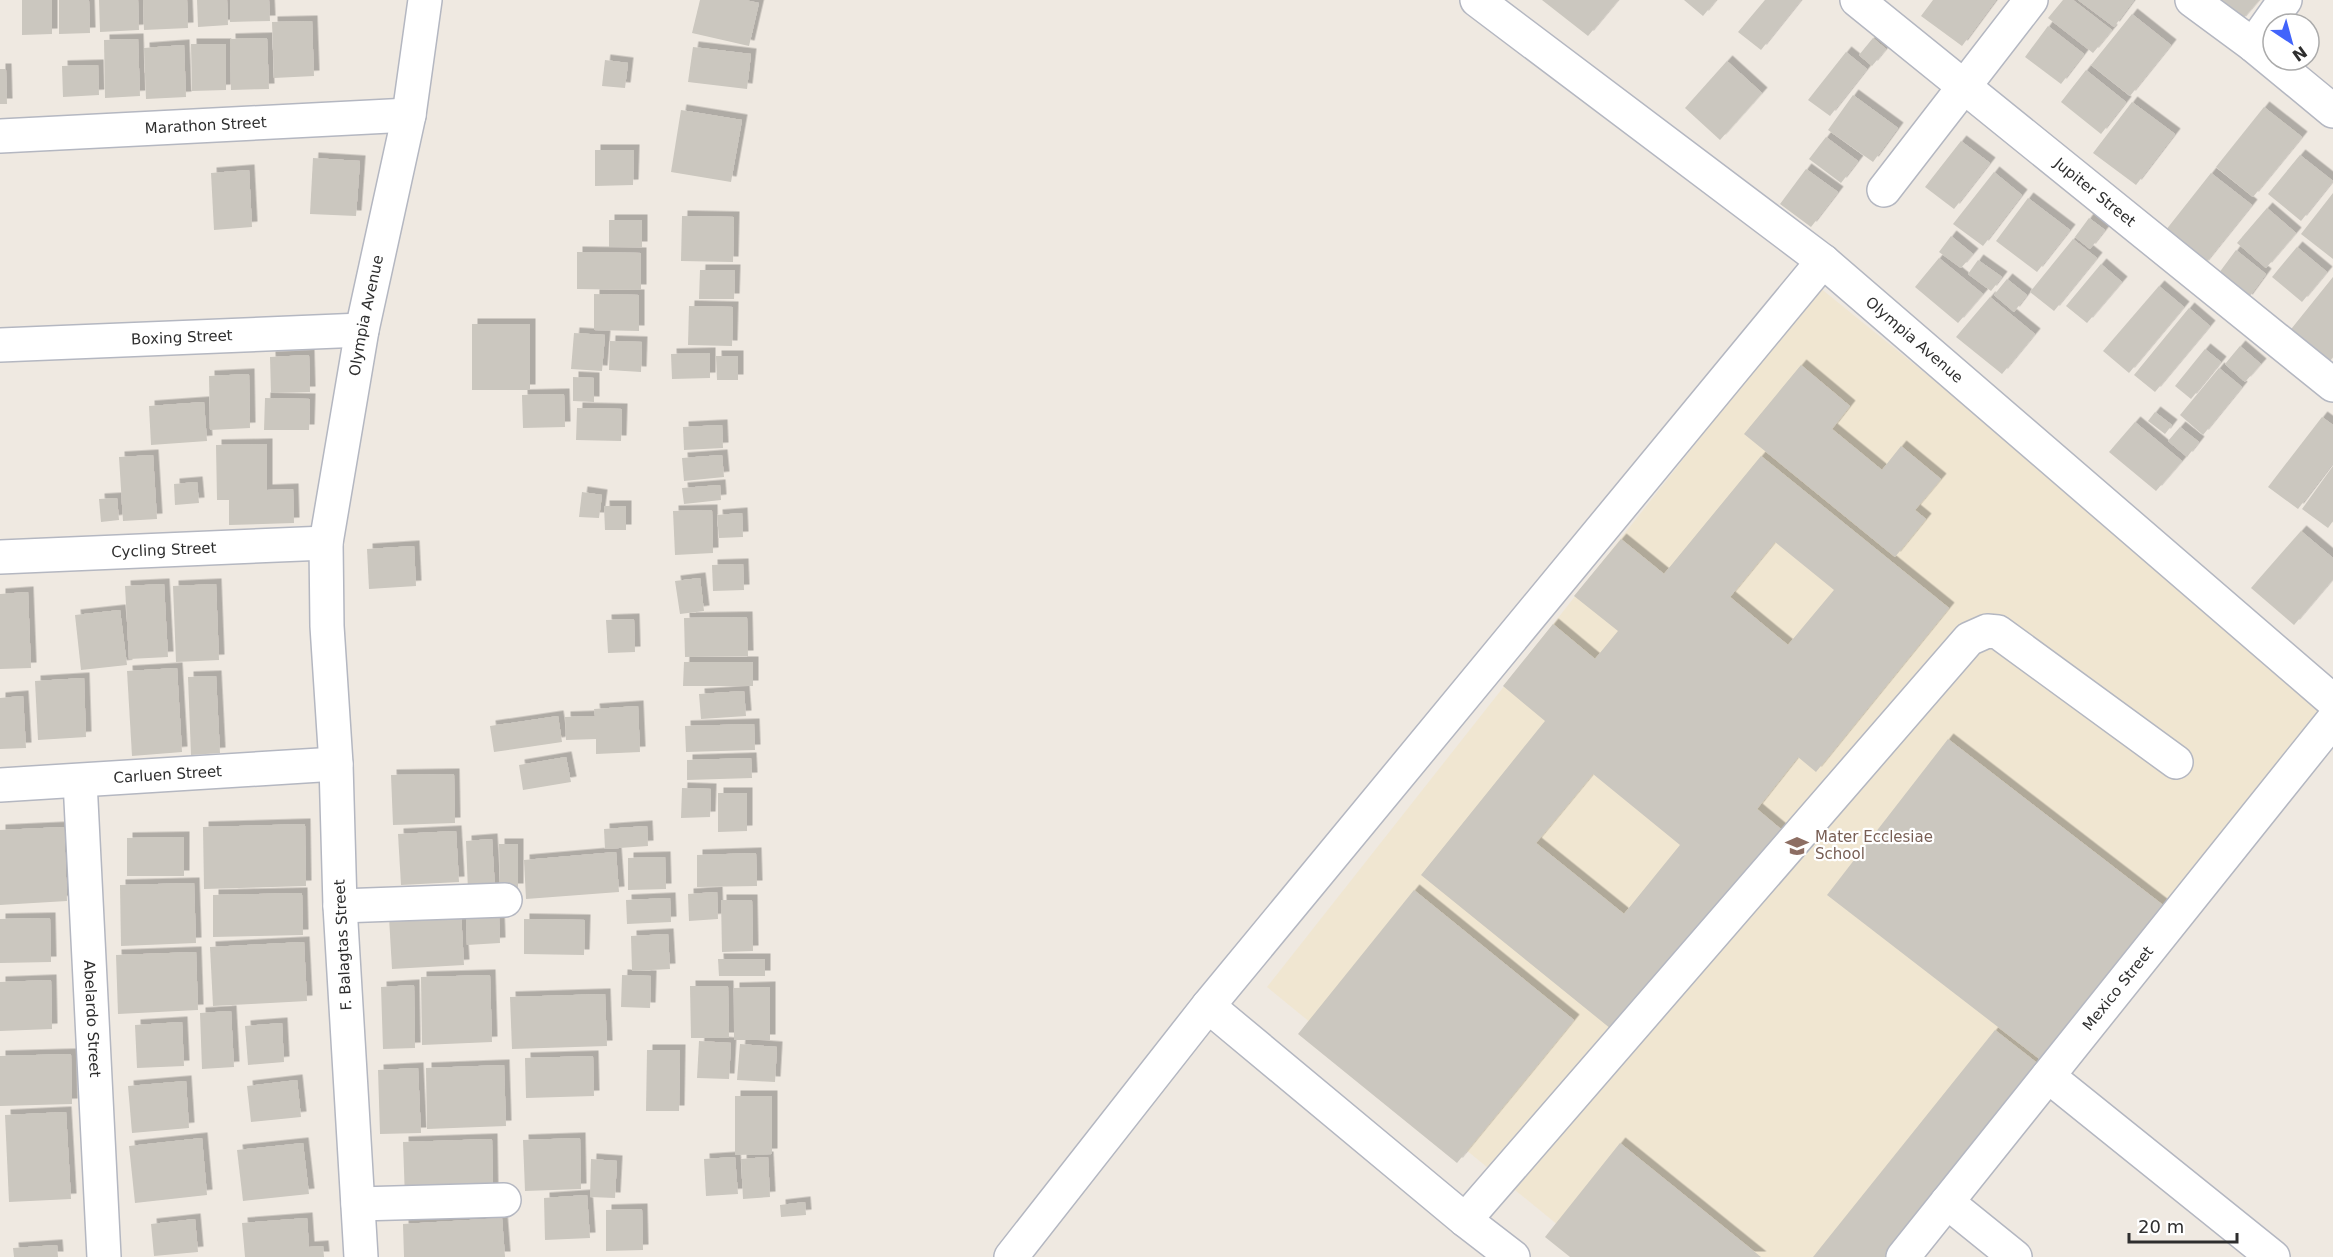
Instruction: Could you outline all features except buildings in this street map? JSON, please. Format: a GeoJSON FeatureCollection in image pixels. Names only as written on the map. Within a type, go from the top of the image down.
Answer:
{"type":"FeatureCollection","features":[{"type":"Feature","properties":{"kind":"street","name":"Olympia Avenue"},"geometry":{"type":"LineString","coordinates":[[327,633],[326,543],[362,330],[409,115],[425,0]]}},
{"type":"Feature","properties":{"kind":"street","name":"Olympia Avenue"},"geometry":{"type":"LineString","coordinates":[[1477,0],[1823,261],[2333,701]]}},
{"type":"Feature","properties":{"kind":"street","name":"Jupiter Street"},"geometry":{"type":"LineString","coordinates":[[1857,0],[2333,386]]}},
{"type":"Feature","properties":{"kind":"street"},"geometry":{"type":"LineString","coordinates":[[1884,190],[2031,0]]}},
{"type":"Feature","properties":{"kind":"street"},"geometry":{"type":"LineString","coordinates":[[2192,0],[2253,45],[2333,111]]}},
{"type":"Feature","properties":{"kind":"street"},"geometry":{"type":"LineString","coordinates":[[2253,45],[2285,0]]}},
{"type":"Feature","properties":{"kind":"street","name":"Marathon Street"},"geometry":{"type":"LineString","coordinates":[[0,136],[409,115]]}},
{"type":"Feature","properties":{"kind":"street"},"geometry":{"type":"LineString","coordinates":[[1011,1257],[1208,1006],[1823,261]]}},
{"type":"Feature","properties":{"kind":"street","name":"Boxing Street"},"geometry":{"type":"LineString","coordinates":[[0,345],[362,330]]}},
{"type":"Feature","properties":{"kind":"street","name":"Cycling Street"},"geometry":{"type":"LineString","coordinates":[[0,557],[326,543]]}},
{"type":"Feature","properties":{"kind":"street"},"geometry":{"type":"LineString","coordinates":[[1465,1220],[1969,639],[1987,631],[1998,632],[2176,762]]}},
{"type":"Feature","properties":{"kind":"street","name":"F. Balagtas Street"},"geometry":{"type":"LineString","coordinates":[[327,633],[336,764],[340,906],[361,1257]]}},
{"type":"Feature","properties":{"kind":"street","name":"Mexico Street"},"geometry":{"type":"LineString","coordinates":[[1903,1257],[2333,720]]}},
{"type":"Feature","properties":{"kind":"street","name":"Carluen Street"},"geometry":{"type":"LineString","coordinates":[[0,785],[336,764]]}},
{"type":"Feature","properties":{"kind":"street","name":"Abelardo Street"},"geometry":{"type":"LineString","coordinates":[[80,781],[104,1257]]}},
{"type":"Feature","properties":{"kind":"street"},"geometry":{"type":"LineString","coordinates":[[340,906],[505,900]]}},
{"type":"Feature","properties":{"kind":"street"},"geometry":{"type":"LineString","coordinates":[[1208,1006],[1465,1220],[1513,1257]]}},
{"type":"Feature","properties":{"kind":"street"},"geometry":{"type":"LineString","coordinates":[[2048,1076],[2273,1257]]}},
{"type":"Feature","properties":{"kind":"street"},"geometry":{"type":"LineString","coordinates":[[358,1204],[504,1200]]}},
{"type":"Feature","properties":{"kind":"street"},"geometry":{"type":"LineString","coordinates":[[1947,1202],[2015,1257]]}},
{"type":"Feature","properties":{"kind":"shaded area","name":"Mater Ecclesiae School"},"geometry":{"type":"Polygon","coordinates":[[[1819,287],[2333,704],[1878,1257],[1597,1257],[1267,987],[1819,287]]]}},
{"type":"Feature","properties":{"kind":"place","name":"Mater Ecclesiae School"},"geometry":{"type":"Point","coordinates":[1797,846]}}]}
